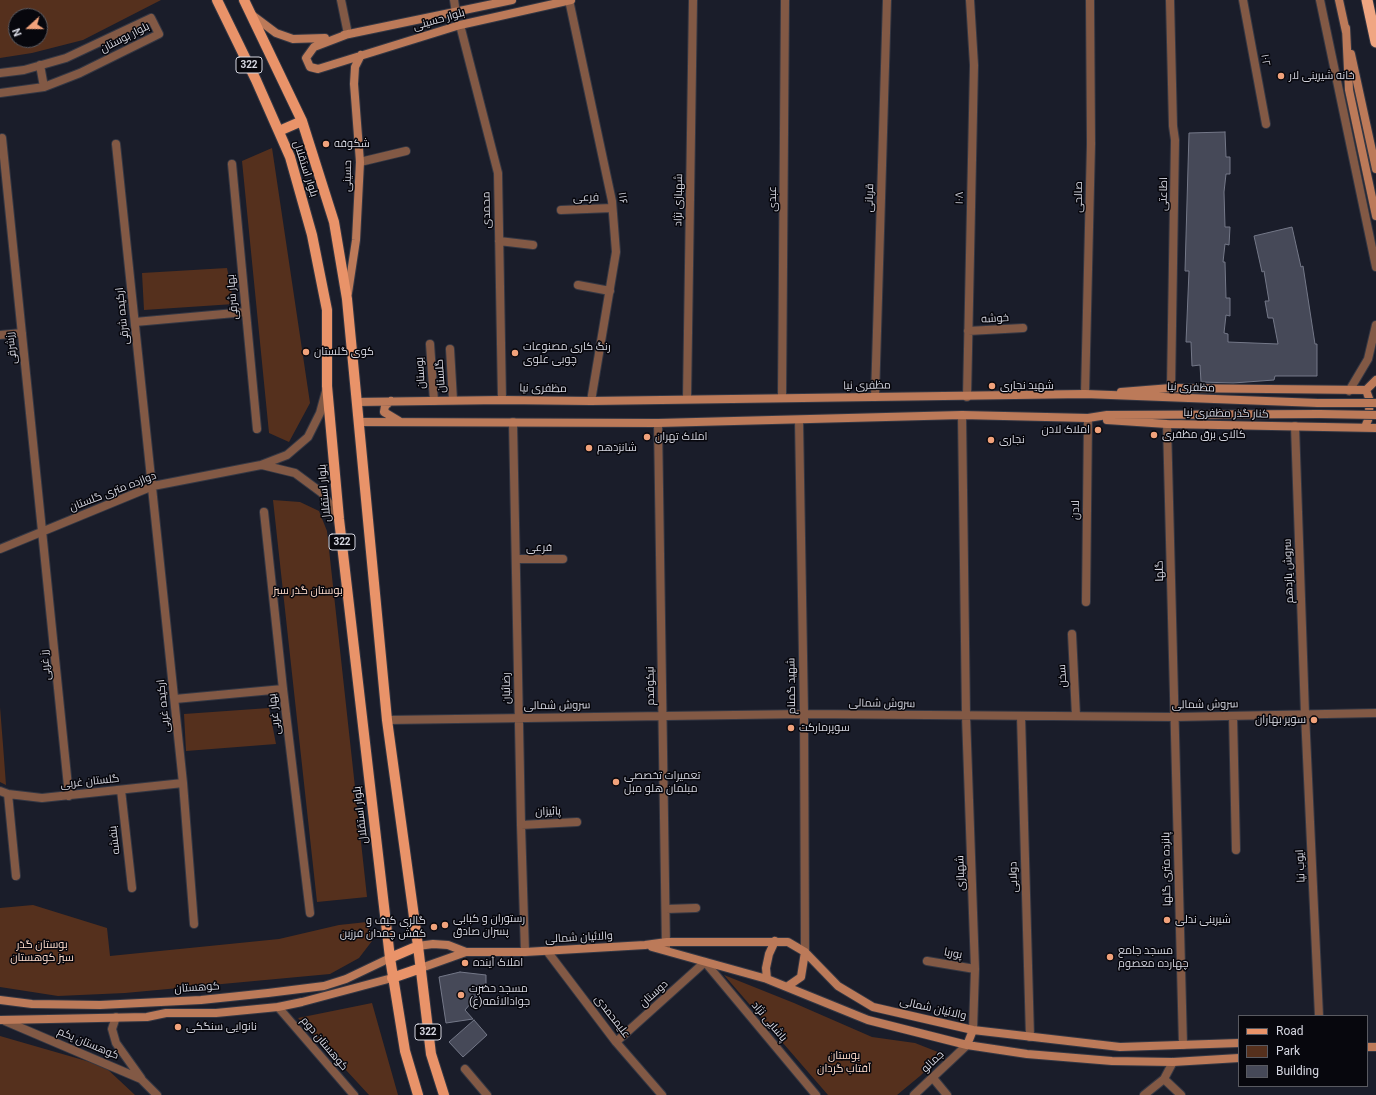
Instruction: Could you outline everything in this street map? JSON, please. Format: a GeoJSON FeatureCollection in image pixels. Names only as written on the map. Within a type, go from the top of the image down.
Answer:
{"type":"FeatureCollection","features":[{"type":"Feature","properties":{"kind":"highway"},"geometry":{"type":"LineString","coordinates":[[1367,0],[1376,42]]}},
{"type":"Feature","properties":{"kind":"main road","name":"بلوار استقلال"},"geometry":{"type":"LineString","coordinates":[[217,0],[290,157],[312,235],[327,310],[327,386],[339,519],[392,978],[405,1051],[418,1095]]}},
{"type":"Feature","properties":{"kind":"main road","name":"بلوار استقلال"},"geometry":{"type":"LineString","coordinates":[[244,0],[302,121],[334,222],[347,299],[387,720],[421,968],[431,1054],[444,1095]]}},
{"type":"Feature","properties":{"kind":"main road","name":"بلوار حسینی"},"geometry":{"type":"LineString","coordinates":[[512,0],[456,13],[348,34],[314,47],[306,58],[307,63],[313,69],[318,69],[460,25],[570,0]]}},
{"type":"Feature","properties":{"kind":"main road"},"geometry":{"type":"LineString","coordinates":[[1340,0],[1376,169]]}},
{"type":"Feature","properties":{"kind":"main road"},"geometry":{"type":"LineString","coordinates":[[250,14],[276,33],[293,39],[317,40],[348,34]]}},
{"type":"Feature","properties":{"kind":"main road"},"geometry":{"type":"LineString","coordinates":[[1346,28],[1349,90],[1376,216]]}},
{"type":"Feature","properties":{"kind":"main road","name":"حسینی"},"geometry":{"type":"LineString","coordinates":[[347,299],[356,240],[360,162],[354,84],[355,67],[360,55]]}},
{"type":"Feature","properties":{"kind":"main road"},"geometry":{"type":"LineString","coordinates":[[279,131],[302,121]]}},
{"type":"Feature","properties":{"kind":"main road"},"geometry":{"type":"LineString","coordinates":[[1085,394],[1171,388],[1349,391],[1366,390],[1376,380]]}},
{"type":"Feature","properties":{"kind":"main road"},"geometry":{"type":"LineString","coordinates":[[1365,427],[1368,420],[1370,401],[1366,390]]}},
{"type":"Feature","properties":{"kind":"main road","name":"مظفری نیا"},"geometry":{"type":"LineString","coordinates":[[357,402],[453,400],[591,401],[1085,394],[1318,403],[1376,403]]}},
{"type":"Feature","properties":{"kind":"main road"},"geometry":{"type":"LineString","coordinates":[[391,401],[385,406],[384,412],[400,422]]}},
{"type":"Feature","properties":{"kind":"main road"},"geometry":{"type":"LineString","coordinates":[[359,422],[658,423],[962,416],[1088,418],[1107,415],[1376,415]]}},
{"type":"Feature","properties":{"kind":"main road","name":"کنار گذر مظفری نیا"},"geometry":{"type":"LineString","coordinates":[[1088,418],[1166,424],[1376,428]]}},
{"type":"Feature","properties":{"kind":"main road"},"geometry":{"type":"LineString","coordinates":[[767,979],[767,961],[775,941]]}},
{"type":"Feature","properties":{"kind":"main road","name":"والائیان شمالی"},"geometry":{"type":"LineString","coordinates":[[421,968],[466,952],[525,952],[645,945],[666,946],[775,941],[788,942],[805,952],[838,986],[873,1007],[973,1030],[1120,1047],[1238,1043]]}},
{"type":"Feature","properties":{"kind":"main road","name":"والائیان شمالی"},"geometry":{"type":"LineString","coordinates":[[418,946],[433,944],[448,945],[466,952]]}},
{"type":"Feature","properties":{"kind":"main road"},"geometry":{"type":"LineString","coordinates":[[390,958],[418,946]]}},
{"type":"Feature","properties":{"kind":"main road","name":"والائیان شمالی"},"geometry":{"type":"LineString","coordinates":[[666,946],[705,962],[788,986],[868,1020],[967,1045],[1027,1054],[1112,1061],[1173,1062],[1238,1058]]}},
{"type":"Feature","properties":{"kind":"main road"},"geometry":{"type":"LineString","coordinates":[[788,986],[801,977],[805,952]]}},
{"type":"Feature","properties":{"kind":"main road","name":"کوهستان"},"geometry":{"type":"LineString","coordinates":[[0,1000],[32,1004],[100,1006],[201,1000],[268,993],[324,986],[346,979],[390,958]]}},
{"type":"Feature","properties":{"kind":"main road"},"geometry":{"type":"LineString","coordinates":[[2,1021],[216,1013],[278,1007],[392,978],[421,968]]}},
{"type":"Feature","properties":{"kind":"main road"},"geometry":{"type":"LineString","coordinates":[[268,993],[278,1007]]}},
{"type":"Feature","properties":{"kind":"main road"},"geometry":{"type":"LineString","coordinates":[[967,1045],[973,1030]]}},
{"type":"Feature","properties":{"kind":"street"},"geometry":{"type":"LineString","coordinates":[[341,0],[348,34]]}},
{"type":"Feature","properties":{"kind":"street"},"geometry":{"type":"LineString","coordinates":[[454,0],[456,13]]}},
{"type":"Feature","properties":{"kind":"street","name":"۱۱۶"},"geometry":{"type":"LineString","coordinates":[[570,0],[612,208],[616,252],[591,401]]}},
{"type":"Feature","properties":{"kind":"street","name":"شهبازی نژاد"},"geometry":{"type":"LineString","coordinates":[[687,399],[693,0]]}},
{"type":"Feature","properties":{"kind":"street","name":"عبدی"},"geometry":{"type":"LineString","coordinates":[[782,398],[785,0]]}},
{"type":"Feature","properties":{"kind":"street","name":"قربانی"},"geometry":{"type":"LineString","coordinates":[[875,397],[887,0]]}},
{"type":"Feature","properties":{"kind":"street","name":"۱۰۸"},"geometry":{"type":"LineString","coordinates":[[967,396],[974,65],[970,0]]}},
{"type":"Feature","properties":{"kind":"street","name":"صالحی"},"geometry":{"type":"LineString","coordinates":[[1085,394],[1091,144],[1090,0]]}},
{"type":"Feature","properties":{"kind":"street","name":"اطاعتی"},"geometry":{"type":"LineString","coordinates":[[1170,0],[1173,126],[1175,140],[1171,388]]}},
{"type":"Feature","properties":{"kind":"street","name":"۱۰۲"},"geometry":{"type":"LineString","coordinates":[[1243,0],[1266,124]]}},
{"type":"Feature","properties":{"kind":"street"},"geometry":{"type":"LineString","coordinates":[[1320,0],[1376,267]]}},
{"type":"Feature","properties":{"kind":"street","name":"بلوار بوستان"},"geometry":{"type":"LineString","coordinates":[[0,73],[24,70],[66,58],[151,18],[158,34],[80,73],[44,87],[0,93]]}},
{"type":"Feature","properties":{"kind":"street","name":"محمدی"},"geometry":{"type":"LineString","coordinates":[[460,25],[498,173],[502,400]]}},
{"type":"Feature","properties":{"kind":"street"},"geometry":{"type":"LineString","coordinates":[[40,65],[44,87]]}},
{"type":"Feature","properties":{"kind":"street","name":"رزشرقی"},"geometry":{"type":"LineString","coordinates":[[2,138],[44,532]]}},
{"type":"Feature","properties":{"kind":"street","name":"ارکیده شرقی"},"geometry":{"type":"LineString","coordinates":[[116,144],[153,486]]}},
{"type":"Feature","properties":{"kind":"street"},"geometry":{"type":"LineString","coordinates":[[360,162],[406,152]]}},
{"type":"Feature","properties":{"kind":"street","name":"بهار شرقی"},"geometry":{"type":"LineString","coordinates":[[232,164],[257,429]]}},
{"type":"Feature","properties":{"kind":"street","name":"فرعی"},"geometry":{"type":"LineString","coordinates":[[561,210],[612,208]]}},
{"type":"Feature","properties":{"kind":"street"},"geometry":{"type":"LineString","coordinates":[[499,241],[533,245]]}},
{"type":"Feature","properties":{"kind":"street"},"geometry":{"type":"LineString","coordinates":[[578,285],[610,291]]}},
{"type":"Feature","properties":{"kind":"street"},"geometry":{"type":"LineString","coordinates":[[135,322],[246,312]]}},
{"type":"Feature","properties":{"kind":"street"},"geometry":{"type":"LineString","coordinates":[[1349,391],[1368,359],[1376,325]]}},
{"type":"Feature","properties":{"kind":"street","name":"خوشه"},"geometry":{"type":"LineString","coordinates":[[968,331],[1023,328]]}},
{"type":"Feature","properties":{"kind":"street"},"geometry":{"type":"LineString","coordinates":[[0,335],[22,333]]}},
{"type":"Feature","properties":{"kind":"street","name":"بوستان"},"geometry":{"type":"LineString","coordinates":[[430,344],[434,401]]}},
{"type":"Feature","properties":{"kind":"street","name":"گلستان"},"geometry":{"type":"LineString","coordinates":[[450,350],[453,400]]}},
{"type":"Feature","properties":{"kind":"street"},"geometry":{"type":"LineString","coordinates":[[261,465],[287,455],[308,437],[320,413],[327,386]]}},
{"type":"Feature","properties":{"kind":"street","name":"شهبازی"},"geometry":{"type":"LineString","coordinates":[[962,416],[966,716],[975,969],[973,1030]]}},
{"type":"Feature","properties":{"kind":"street","name":"لادن"},"geometry":{"type":"LineString","coordinates":[[1086,602],[1088,418]]}},
{"type":"Feature","properties":{"kind":"street","name":"شهید گمنام"},"geometry":{"type":"LineString","coordinates":[[799,420],[804,714],[805,952]]}},
{"type":"Feature","properties":{"kind":"street","name":"رضائیان"},"geometry":{"type":"LineString","coordinates":[[513,422],[525,952]]}},
{"type":"Feature","properties":{"kind":"street","name":"نیکوقدم"},"geometry":{"type":"LineString","coordinates":[[658,423],[666,946]]}},
{"type":"Feature","properties":{"kind":"street","name":"گلها"},"geometry":{"type":"LineString","coordinates":[[1166,424],[1175,716]]}},
{"type":"Feature","properties":{"kind":"street","name":"سروش یازدهم"},"geometry":{"type":"LineString","coordinates":[[1294,426],[1305,714]]}},
{"type":"Feature","properties":{"kind":"street"},"geometry":{"type":"LineString","coordinates":[[261,465],[295,473],[322,493],[339,519]]}},
{"type":"Feature","properties":{"kind":"street","name":"دوازده متری گلستان"},"geometry":{"type":"LineString","coordinates":[[0,549],[153,486],[261,465]]}},
{"type":"Feature","properties":{"kind":"street","name":"ارکیده غربی"},"geometry":{"type":"LineString","coordinates":[[153,486],[183,783],[194,924]]}},
{"type":"Feature","properties":{"kind":"street","name":"بهار غربی"},"geometry":{"type":"LineString","coordinates":[[264,512],[283,689],[310,913]]}},
{"type":"Feature","properties":{"kind":"street","name":"رز غربی"},"geometry":{"type":"LineString","coordinates":[[44,532],[70,796]]}},
{"type":"Feature","properties":{"kind":"street","name":"فرعی"},"geometry":{"type":"LineString","coordinates":[[516,559],[563,559]]}},
{"type":"Feature","properties":{"kind":"street","name":"سخن"},"geometry":{"type":"LineString","coordinates":[[1072,634],[1076,716]]}},
{"type":"Feature","properties":{"kind":"street"},"geometry":{"type":"LineString","coordinates":[[175,699],[283,689]]}},
{"type":"Feature","properties":{"kind":"street","name":"سروش شمالی"},"geometry":{"type":"LineString","coordinates":[[387,720],[804,714],[966,716],[1233,716],[1376,714]]}},
{"type":"Feature","properties":{"kind":"street","name":"ایوب نیا"},"geometry":{"type":"LineString","coordinates":[[1305,714],[1319,1015]]}},
{"type":"Feature","properties":{"kind":"street","name":"دولابی"},"geometry":{"type":"LineString","coordinates":[[1020,716],[1030,1037]]}},
{"type":"Feature","properties":{"kind":"street","name":"پانزده متری گلها"},"geometry":{"type":"LineString","coordinates":[[1175,716],[1183,1045]]}},
{"type":"Feature","properties":{"kind":"street"},"geometry":{"type":"LineString","coordinates":[[1233,716],[1236,850]]}},
{"type":"Feature","properties":{"kind":"street","name":"گلستان غربی"},"geometry":{"type":"LineString","coordinates":[[0,791],[8,794],[42,798],[183,783]]}},
{"type":"Feature","properties":{"kind":"street","name":"بنفشه"},"geometry":{"type":"LineString","coordinates":[[121,790],[132,888]]}},
{"type":"Feature","properties":{"kind":"street"},"geometry":{"type":"LineString","coordinates":[[8,794],[16,876]]}},
{"type":"Feature","properties":{"kind":"street","name":"پائیزان"},"geometry":{"type":"LineString","coordinates":[[521,825],[577,822]]}},
{"type":"Feature","properties":{"kind":"street"},"geometry":{"type":"LineString","coordinates":[[666,909],[696,908]]}},
{"type":"Feature","properties":{"kind":"street","name":"علیمحمدی"},"geometry":{"type":"LineString","coordinates":[[547,951],[616,1042],[662,1095]]}},
{"type":"Feature","properties":{"kind":"street","name":"پوریا"},"geometry":{"type":"LineString","coordinates":[[927,961],[975,969]]}},
{"type":"Feature","properties":{"kind":"street","name":"دوستان"},"geometry":{"type":"LineString","coordinates":[[616,1042],[705,962]]}},
{"type":"Feature","properties":{"kind":"street","name":"پاشایی نژاد"},"geometry":{"type":"LineString","coordinates":[[705,962],[816,1095]]}},
{"type":"Feature","properties":{"kind":"street","name":"کوهستان دوم"},"geometry":{"type":"LineString","coordinates":[[278,1007],[354,1095]]}},
{"type":"Feature","properties":{"kind":"street"},"geometry":{"type":"LineString","coordinates":[[116,1017],[112,1029],[116,1043],[141,1079]]}},
{"type":"Feature","properties":{"kind":"street","name":"کوهستان یکم"},"geometry":{"type":"LineString","coordinates":[[2,1021],[141,1079],[157,1095]]}},
{"type":"Feature","properties":{"kind":"street","name":"جمالو"},"geometry":{"type":"LineString","coordinates":[[914,1095],[967,1045]]}},
{"type":"Feature","properties":{"kind":"street"},"geometry":{"type":"LineString","coordinates":[[1144,1095],[1164,1079],[1173,1062]]}},
{"type":"Feature","properties":{"kind":"street"},"geometry":{"type":"LineString","coordinates":[[465,1069],[487,1095]]}},
{"type":"Feature","properties":{"kind":"street"},"geometry":{"type":"LineString","coordinates":[[933,1078],[947,1095]]}},
{"type":"Feature","properties":{"kind":"street"},"geometry":{"type":"LineString","coordinates":[[1164,1079],[1181,1095]]}},
{"type":"Feature","properties":{"kind":"green space"},"geometry":{"type":"Polygon","coordinates":[[[0,0],[161,0],[83,40],[32,53],[0,58],[0,0]]]}},
{"type":"Feature","properties":{"kind":"green space"},"geometry":{"type":"Polygon","coordinates":[[[272,148],[310,403],[289,442],[269,433],[242,161],[272,148]]]}},
{"type":"Feature","properties":{"kind":"green space"},"geometry":{"type":"Polygon","coordinates":[[[227,268],[234,304],[144,310],[142,273],[227,268]]]}},
{"type":"Feature","properties":{"kind":"green space","name":"بوستان گذر سبز"},"geometry":{"type":"Polygon","coordinates":[[[273,500],[300,502],[319,511],[327,531],[367,897],[317,902],[273,500]]]}},
{"type":"Feature","properties":{"kind":"green space"},"geometry":{"type":"Polygon","coordinates":[[[0,707],[3,745],[6,785],[0,782],[0,707]]]}},
{"type":"Feature","properties":{"kind":"green space"},"geometry":{"type":"Polygon","coordinates":[[[269,708],[276,744],[186,751],[184,714],[269,708]]]}},
{"type":"Feature","properties":{"kind":"green space","name":"بوستان گذر سبز کوهستان"},"geometry":{"type":"Polygon","coordinates":[[[33,905],[107,928],[110,956],[279,939],[339,925],[367,922],[372,941],[359,958],[330,974],[125,993],[58,996],[0,987],[0,908],[33,905]]]}},
{"type":"Feature","properties":{"kind":"green space","name":"بوستان آفتاب گردان"},"geometry":{"type":"Polygon","coordinates":[[[724,975],[794,1003],[872,1037],[915,1043],[943,1054],[897,1095],[828,1095],[724,975]]]}},
{"type":"Feature","properties":{"kind":"green space"},"geometry":{"type":"Polygon","coordinates":[[[372,1003],[398,1095],[369,1095],[298,1018],[372,1003]]]}},
{"type":"Feature","properties":{"kind":"green space"},"geometry":{"type":"Polygon","coordinates":[[[0,1036],[104,1066],[135,1095],[0,1095],[0,1036]]]}},
{"type":"Feature","properties":{"kind":"building"},"geometry":{"type":"Polygon","coordinates":[[[1225,132],[1226,157],[1230,157],[1230,174],[1226,174],[1224,192],[1225,227],[1230,227],[1229,245],[1225,244],[1223,262],[1225,262],[1226,298],[1230,298],[1230,316],[1226,315],[1224,333],[1228,334],[1228,342],[1278,344],[1273,318],[1268,318],[1265,301],[1269,301],[1264,271],[1262,272],[1254,236],[1292,227],[1301,267],[1303,266],[1315,344],[1317,344],[1317,376],[1275,376],[1274,380],[1233,383],[1201,382],[1200,365],[1192,366],[1191,342],[1186,342],[1189,271],[1185,271],[1189,133],[1225,132]]]}},
{"type":"Feature","properties":{"kind":"building","name":"مسجد حضرت جوادالائمه(ع)"},"geometry":{"type":"Polygon","coordinates":[[[460,972],[486,975],[486,986],[465,1010],[473,1019],[446,1023],[439,977],[460,972]]]}},
{"type":"Feature","properties":{"kind":"building"},"geometry":{"type":"Polygon","coordinates":[[[474,1020],[487,1035],[463,1057],[449,1042],[474,1020]]]}},
{"type":"Feature","properties":{"kind":"place","name":"خانه شیرینی لار"},"geometry":{"type":"Point","coordinates":[1281,76]}},
{"type":"Feature","properties":{"kind":"place","name":"شکوفه"},"geometry":{"type":"Point","coordinates":[326,144]}},
{"type":"Feature","properties":{"kind":"place","name":"کوی گلستان"},"geometry":{"type":"Point","coordinates":[306,352]}},
{"type":"Feature","properties":{"kind":"place","name":"رنگ کاری مصنوعات چوبی علوی"},"geometry":{"type":"Point","coordinates":[515,353]}},
{"type":"Feature","properties":{"kind":"place","name":"شهید نجاری"},"geometry":{"type":"Point","coordinates":[992,386]}},
{"type":"Feature","properties":{"kind":"place","name":"املاک لادن"},"geometry":{"type":"Point","coordinates":[1098,430]}},
{"type":"Feature","properties":{"kind":"place","name":"کالای برق مظفری"},"geometry":{"type":"Point","coordinates":[1154,435]}},
{"type":"Feature","properties":{"kind":"place","name":"املاک تهران"},"geometry":{"type":"Point","coordinates":[647,437]}},
{"type":"Feature","properties":{"kind":"place","name":"نجاری"},"geometry":{"type":"Point","coordinates":[991,440]}},
{"type":"Feature","properties":{"kind":"place","name":"شانزدهم"},"geometry":{"type":"Point","coordinates":[589,448]}},
{"type":"Feature","properties":{"kind":"place","name":"سوپر بهاران"},"geometry":{"type":"Point","coordinates":[1314,720]}},
{"type":"Feature","properties":{"kind":"place","name":"سوپرمارکت"},"geometry":{"type":"Point","coordinates":[791,728]}},
{"type":"Feature","properties":{"kind":"place","name":"تعمیرات تخصصی مبلمان هلو مبل"},"geometry":{"type":"Point","coordinates":[616,782]}},
{"type":"Feature","properties":{"kind":"place","name":"شیرینی ندلی"},"geometry":{"type":"Point","coordinates":[1167,920]}},
{"type":"Feature","properties":{"kind":"place","name":"رستوران و کبابی پسران صادق"},"geometry":{"type":"Point","coordinates":[445,925]}},
{"type":"Feature","properties":{"kind":"place","name":"گالری کیف و کفش چمدان فرزین"},"geometry":{"type":"Point","coordinates":[434,927]}},
{"type":"Feature","properties":{"kind":"place","name":"مسجد جامع چهارده معصوم"},"geometry":{"type":"Point","coordinates":[1110,957]}},
{"type":"Feature","properties":{"kind":"place","name":"املاک آینده"},"geometry":{"type":"Point","coordinates":[465,963]}},
{"type":"Feature","properties":{"kind":"place","name":"مسجد حضرت جوادالائمه(ع)"},"geometry":{"type":"Point","coordinates":[461,995]}},
{"type":"Feature","properties":{"kind":"place","name":"نانوایی سنگکی"},"geometry":{"type":"Point","coordinates":[178,1027]}}]}
